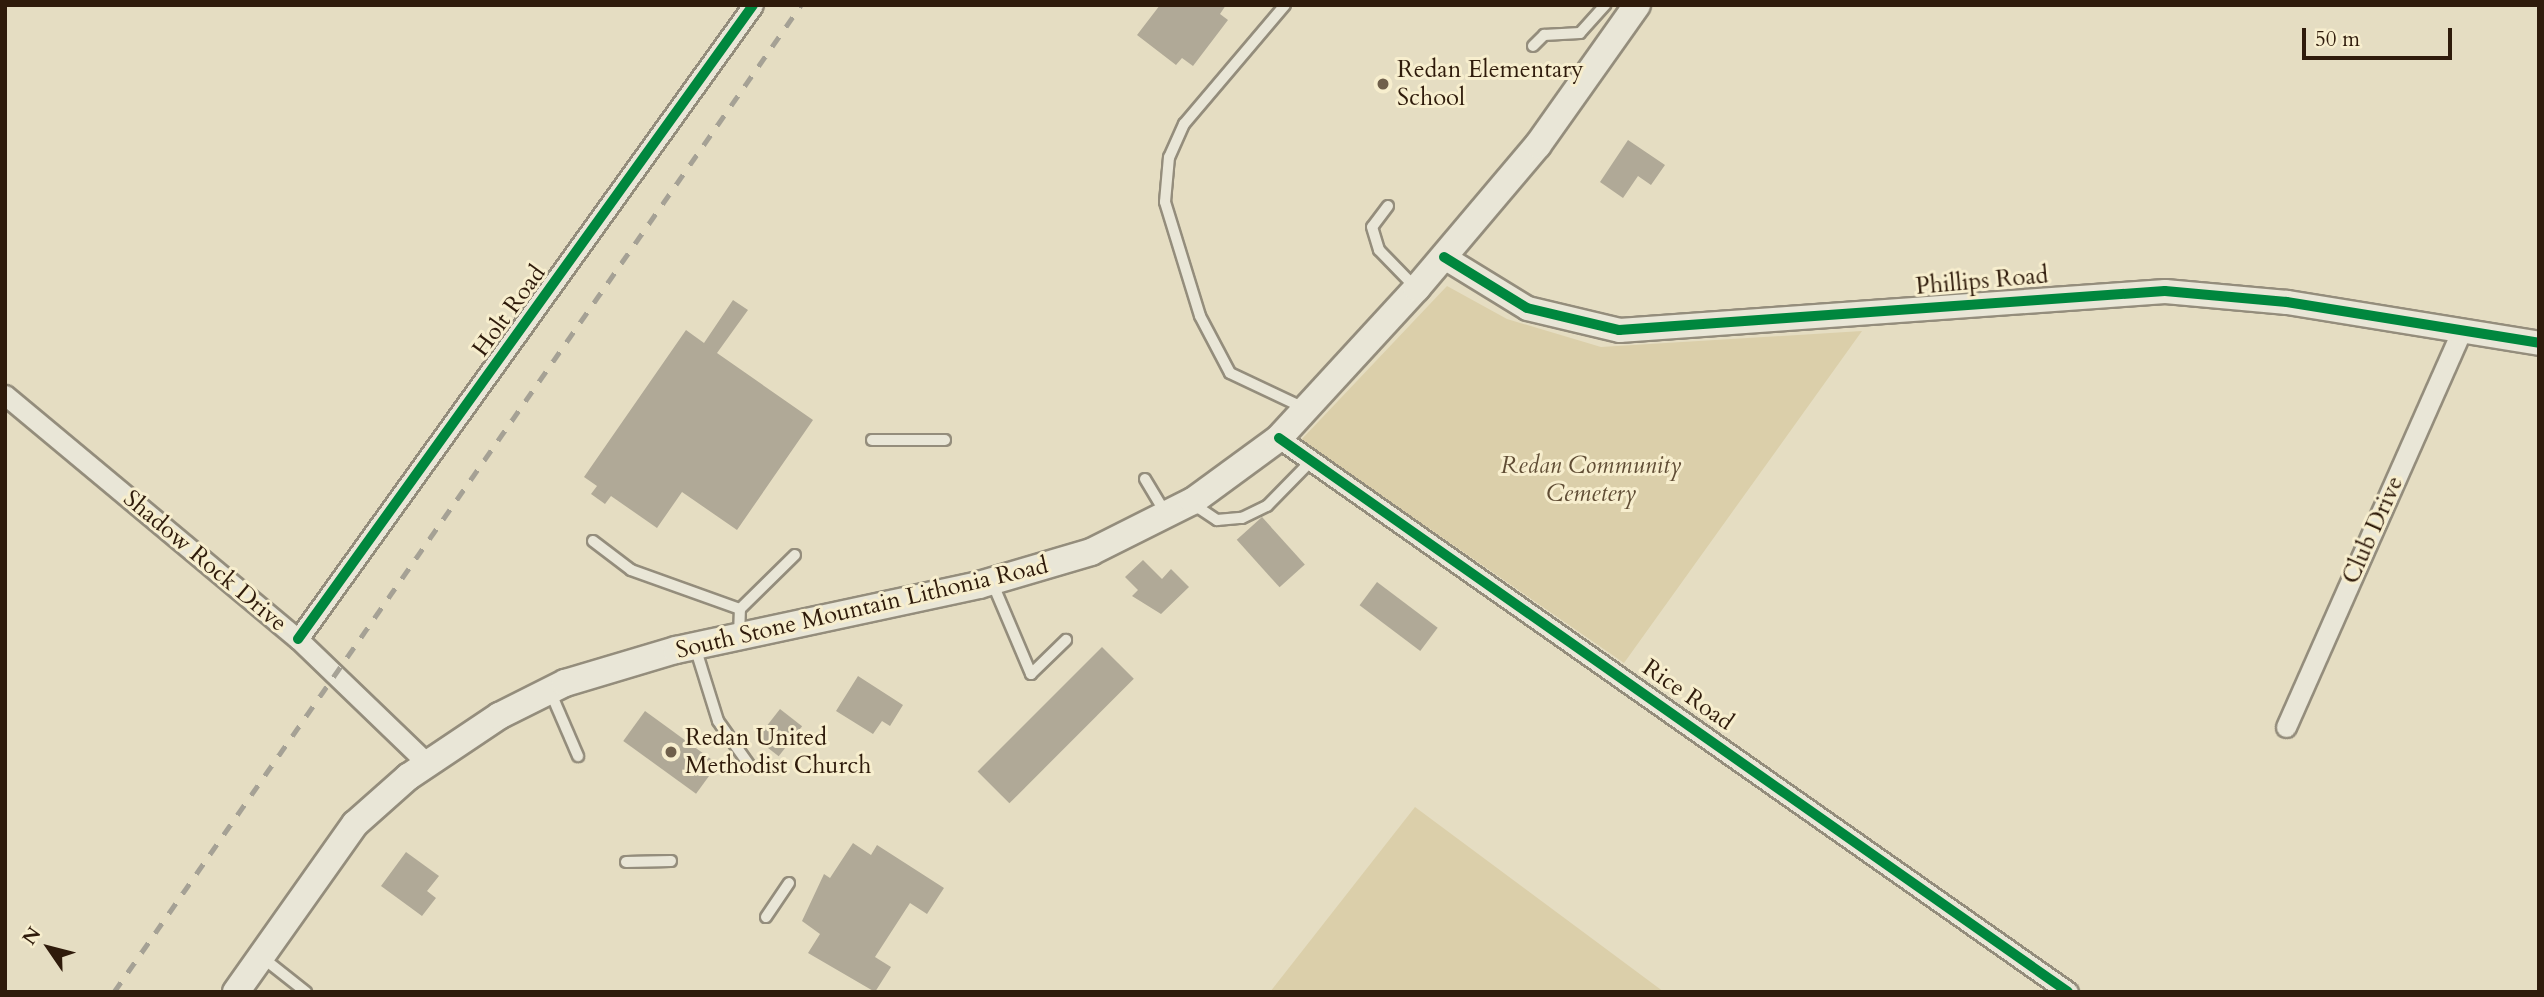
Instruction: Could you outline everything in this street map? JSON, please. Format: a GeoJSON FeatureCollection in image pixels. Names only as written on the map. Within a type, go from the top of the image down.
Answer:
{"type":"FeatureCollection","features":[{"type":"Feature","properties":{"kind":"main road","name":"South Stone Mountain Lithonia Road"},"geometry":{"type":"LineString","coordinates":[[236,992],[355,824],[428,764],[550,691],[694,646],[992,582],[1091,552],[1190,502],[1279,438],[1308,410],[1444,257],[1538,145],[1637,5]]}},
{"type":"Feature","properties":{"kind":"street","name":"Holt Road"},"geometry":{"type":"LineString","coordinates":[[298,639],[753,5]]}},
{"type":"Feature","properties":{"kind":"street","name":"Phillips Road"},"geometry":{"type":"LineString","coordinates":[[1444,257],[1527,308],[1619,330],[2165,291],[2287,302],[2460,334],[2539,343]]}},
{"type":"Feature","properties":{"kind":"street","name":"Club Drive"},"geometry":{"type":"LineString","coordinates":[[2286,727],[2460,334]]}},
{"type":"Feature","properties":{"kind":"street","name":"Shadow Rock Drive"},"geometry":{"type":"LineString","coordinates":[[5,395],[298,639],[428,764]]}},
{"type":"Feature","properties":{"kind":"street","name":"Rice Road"},"geometry":{"type":"LineString","coordinates":[[1279,438],[2068,992]]}},
{"type":"Feature","properties":{"kind":"lane"},"geometry":{"type":"LineString","coordinates":[[1285,5],[1184,124],[1169,157],[1165,202],[1200,316],[1230,373],[1308,410]]}},
{"type":"Feature","properties":{"kind":"lane"},"geometry":{"type":"LineString","coordinates":[[1533,46],[1544,35],[1580,33],[1605,5]]}},
{"type":"Feature","properties":{"kind":"lane"},"geometry":{"type":"LineString","coordinates":[[1388,206],[1372,227],[1380,250],[1417,288]]}},
{"type":"Feature","properties":{"kind":"lane"},"geometry":{"type":"LineString","coordinates":[[872,440],[945,440]]}},
{"type":"Feature","properties":{"kind":"lane"},"geometry":{"type":"LineString","coordinates":[[1190,502],[1217,520],[1242,518],[1266,506],[1312,460]]}},
{"type":"Feature","properties":{"kind":"lane"},"geometry":{"type":"LineString","coordinates":[[1145,479],[1166,514]]}},
{"type":"Feature","properties":{"kind":"lane"},"geometry":{"type":"LineString","coordinates":[[593,541],[631,570],[740,609]]}},
{"type":"Feature","properties":{"kind":"lane"},"geometry":{"type":"LineString","coordinates":[[739,637],[740,609],[795,555]]}},
{"type":"Feature","properties":{"kind":"lane"},"geometry":{"type":"LineString","coordinates":[[992,582],[1031,674],[1066,640]]}},
{"type":"Feature","properties":{"kind":"lane"},"geometry":{"type":"LineString","coordinates":[[694,646],[713,710],[750,766]]}},
{"type":"Feature","properties":{"kind":"lane"},"geometry":{"type":"LineString","coordinates":[[550,691],[578,756]]}},
{"type":"Feature","properties":{"kind":"lane"},"geometry":{"type":"LineString","coordinates":[[626,862],[671,860]]}},
{"type":"Feature","properties":{"kind":"lane"},"geometry":{"type":"LineString","coordinates":[[766,917],[789,883]]}},
{"type":"Feature","properties":{"kind":"lane"},"geometry":{"type":"LineString","coordinates":[[260,956],[306,992]]}},
{"type":"Feature","properties":{"kind":"green space","name":"Redan Community Cemetery"},"geometry":{"type":"Polygon","coordinates":[[[1447,286],[1507,319],[1601,347],[1862,331],[1624,663],[1301,440],[1447,286]]]}},
{"type":"Feature","properties":{"kind":"green space"},"geometry":{"type":"Polygon","coordinates":[[[1415,807],[1664,992],[1270,992],[1415,807]]]}},
{"type":"Feature","properties":{"kind":"building"},"geometry":{"type":"Polygon","coordinates":[[[1160,5],[1226,5],[1220,14],[1228,20],[1193,66],[1182,58],[1176,65],[1137,35],[1160,5]]]}},
{"type":"Feature","properties":{"kind":"building"},"geometry":{"type":"Polygon","coordinates":[[[1628,140],[1665,165],[1651,185],[1638,176],[1623,198],[1600,182],[1628,140]]]}},
{"type":"Feature","properties":{"kind":"building"},"geometry":{"type":"Polygon","coordinates":[[[733,300],[748,310],[717,353],[813,420],[737,530],[682,492],[657,528],[611,496],[605,504],[591,494],[597,486],[584,477],[686,330],[704,343],[733,300]]]}},
{"type":"Feature","properties":{"kind":"building"},"geometry":{"type":"Polygon","coordinates":[[[1262,517],[1305,565],[1280,587],[1237,540],[1262,517]]]}},
{"type":"Feature","properties":{"kind":"building"},"geometry":{"type":"Polygon","coordinates":[[[1143,560],[1162,579],[1171,569],[1189,587],[1161,614],[1132,596],[1138,590],[1125,577],[1143,560]]]}},
{"type":"Feature","properties":{"kind":"building"},"geometry":{"type":"Polygon","coordinates":[[[1377,582],[1438,628],[1420,651],[1360,605],[1377,582]]]}},
{"type":"Feature","properties":{"kind":"building"},"geometry":{"type":"Polygon","coordinates":[[[1102,647],[1134,679],[1009,803],[978,771],[1102,647]]]}},
{"type":"Feature","properties":{"kind":"building"},"geometry":{"type":"Polygon","coordinates":[[[858,676],[903,705],[890,726],[882,721],[873,734],[836,711],[858,676]]]}},
{"type":"Feature","properties":{"kind":"building"},"geometry":{"type":"Polygon","coordinates":[[[780,709],[802,726],[779,756],[757,739],[780,709]]]}},
{"type":"Feature","properties":{"kind":"building","name":"Redan United Methodist Church"},"geometry":{"type":"Polygon","coordinates":[[[645,711],[718,764],[696,794],[623,741],[645,711]]]}},
{"type":"Feature","properties":{"kind":"building"},"geometry":{"type":"Polygon","coordinates":[[[853,843],[871,855],[877,845],[944,888],[927,914],[910,903],[875,957],[891,967],[875,992],[808,953],[820,934],[802,921],[824,874],[830,878],[853,843]]]}},
{"type":"Feature","properties":{"kind":"building"},"geometry":{"type":"Polygon","coordinates":[[[406,852],[439,876],[427,891],[436,898],[422,916],[381,886],[406,852]]]}},
{"type":"Feature","properties":{"kind":"railway"},"geometry":{"type":"LineString","coordinates":[[114,992],[801,5]]}},
{"type":"Feature","properties":{"kind":"cycle path"},"geometry":{"type":"LineString","coordinates":[[298,639],[753,5]]}},
{"type":"Feature","properties":{"kind":"cycle path"},"geometry":{"type":"LineString","coordinates":[[1444,257],[1527,308],[1619,330],[2165,291],[2287,302],[2539,343]]}},
{"type":"Feature","properties":{"kind":"cycle path"},"geometry":{"type":"LineString","coordinates":[[1279,438],[2068,992]]}},
{"type":"Feature","properties":{"kind":"place","name":"Redan Elementary School"},"geometry":{"type":"Point","coordinates":[1383,84]}},
{"type":"Feature","properties":{"kind":"place","name":"Redan United Methodist Church"},"geometry":{"type":"Point","coordinates":[671,752]}}]}
